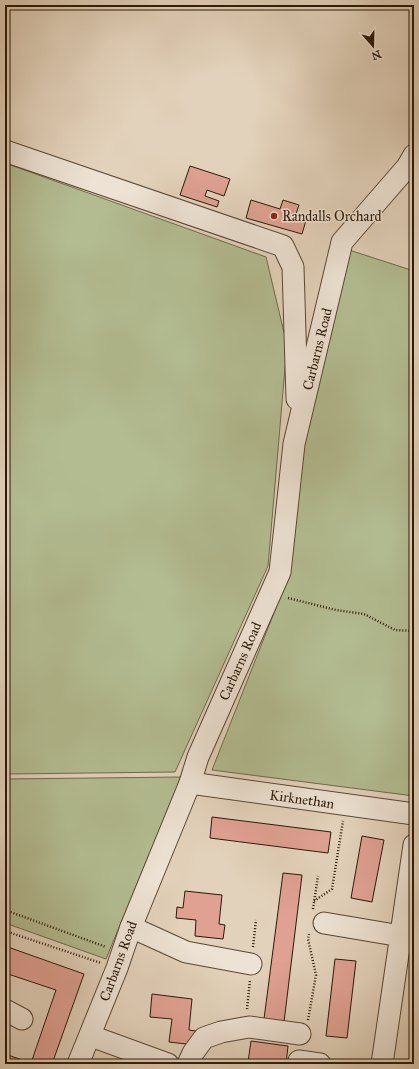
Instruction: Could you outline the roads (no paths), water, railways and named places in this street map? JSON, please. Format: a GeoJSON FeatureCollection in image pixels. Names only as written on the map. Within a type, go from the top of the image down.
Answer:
{"type":"FeatureCollection","features":[{"type":"Feature","properties":{"kind":"street"},"geometry":{"type":"LineString","coordinates":[[5,151],[283,246],[293,267],[298,426]]}},
{"type":"Feature","properties":{"kind":"street","name":"Carbarns Road"},"geometry":{"type":"LineString","coordinates":[[78,1064],[91,1036],[131,927],[190,783],[198,757],[280,572],[294,444],[342,242],[407,166],[414,155]]}},
{"type":"Feature","properties":{"kind":"street","name":"Kirknethan"},"geometry":{"type":"LineString","coordinates":[[190,783],[414,814]]}},
{"type":"Feature","properties":{"kind":"street"},"geometry":{"type":"LineString","coordinates":[[382,1064],[414,845]]}},
{"type":"Feature","properties":{"kind":"street"},"geometry":{"type":"LineString","coordinates":[[315,924],[401,936]]}},
{"type":"Feature","properties":{"kind":"street"},"geometry":{"type":"LineString","coordinates":[[131,927],[186,952],[251,964]]}},
{"type":"Feature","properties":{"kind":"street"},"geometry":{"type":"LineString","coordinates":[[188,1064],[193,1053],[204,1038],[221,1032],[249,1026],[300,1034]]}},
{"type":"Feature","properties":{"kind":"street"},"geometry":{"type":"LineString","coordinates":[[91,1036],[168,1064]]}},
{"type":"Feature","properties":{"kind":"street"},"geometry":{"type":"LineString","coordinates":[[298,1061],[320,1064]]}},
{"type":"Feature","properties":{"kind":"place","name":"Randalls Orchard"},"geometry":{"type":"Point","coordinates":[274,216]}}]}
